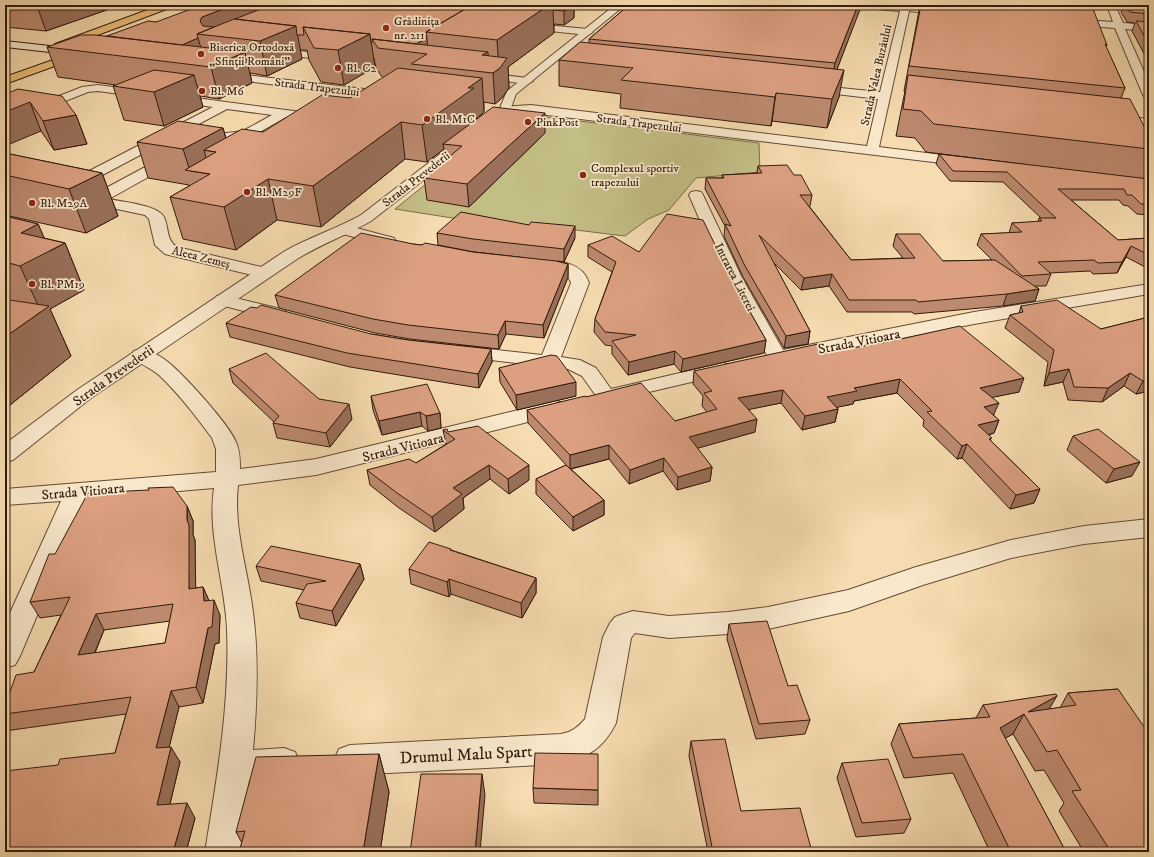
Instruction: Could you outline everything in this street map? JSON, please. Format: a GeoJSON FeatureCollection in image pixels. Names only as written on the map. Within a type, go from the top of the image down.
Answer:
{"type":"FeatureCollection","features":[{"type":"Feature","properties":{"kind":"main road"},"geometry":{"type":"LineString","coordinates":[[29,57],[169,5]]}},
{"type":"Feature","properties":{"kind":"main road"},"geometry":{"type":"LineString","coordinates":[[5,81],[61,61]]}},
{"type":"Feature","properties":{"kind":"street"},"geometry":{"type":"LineString","coordinates":[[864,5],[906,7],[960,13]]}},
{"type":"Feature","properties":{"kind":"street"},"geometry":{"type":"LineString","coordinates":[[1114,6],[1119,26],[1149,95]]}},
{"type":"Feature","properties":{"kind":"street","name":"Strada Valea Buzăului"},"geometry":{"type":"LineString","coordinates":[[872,151],[906,7]]}},
{"type":"Feature","properties":{"kind":"street","name":"Strada Prevederii"},"geometry":{"type":"LineString","coordinates":[[5,454],[84,394],[264,272],[310,244],[345,230],[378,210],[498,110],[510,95],[588,32],[619,11]]}},
{"type":"Feature","properties":{"kind":"street"},"geometry":{"type":"LineString","coordinates":[[1061,21],[1149,28]]}},
{"type":"Feature","properties":{"kind":"street"},"geometry":{"type":"LineString","coordinates":[[518,25],[588,32]]}},
{"type":"Feature","properties":{"kind":"street"},"geometry":{"type":"LineString","coordinates":[[5,44],[88,55],[61,61],[5,54]]}},
{"type":"Feature","properties":{"kind":"street"},"geometry":{"type":"LineString","coordinates":[[265,50],[416,68]]}},
{"type":"Feature","properties":{"kind":"street"},"geometry":{"type":"LineString","coordinates":[[553,60],[569,62]]}},
{"type":"Feature","properties":{"kind":"street"},"geometry":{"type":"LineString","coordinates":[[1138,70],[1149,71]]}},
{"type":"Feature","properties":{"kind":"street","name":"Strada Trapezului"},"geometry":{"type":"LineString","coordinates":[[211,74],[401,97]]}},
{"type":"Feature","properties":{"kind":"street"},"geometry":{"type":"LineString","coordinates":[[471,74],[527,81]]}},
{"type":"Feature","properties":{"kind":"street"},"geometry":{"type":"LineString","coordinates":[[798,86],[901,96]]}},
{"type":"Feature","properties":{"kind":"street"},"geometry":{"type":"LineString","coordinates":[[5,121],[86,89],[93,88],[285,113],[326,115],[300,130]]}},
{"type":"Feature","properties":{"kind":"street"},"geometry":{"type":"LineString","coordinates":[[344,104],[363,92]]}},
{"type":"Feature","properties":{"kind":"street"},"geometry":{"type":"LineString","coordinates":[[170,208],[156,216],[144,210],[58,193],[226,105]]}},
{"type":"Feature","properties":{"kind":"street","name":"Strada Trapezului"},"geometry":{"type":"LineString","coordinates":[[498,110],[531,110],[983,164]]}},
{"type":"Feature","properties":{"kind":"street"},"geometry":{"type":"LineString","coordinates":[[96,200],[208,139],[246,134],[285,113]]}},
{"type":"Feature","properties":{"kind":"street"},"geometry":{"type":"LineString","coordinates":[[1102,118],[1149,123]]}},
{"type":"Feature","properties":{"kind":"street","name":"Intrarea Literei"},"geometry":{"type":"LineString","coordinates":[[696,195],[705,218],[732,274],[778,357]]}},
{"type":"Feature","properties":{"kind":"street","name":"Aleea Zemeș"},"geometry":{"type":"LineString","coordinates":[[156,216],[163,245],[166,248],[264,272]]}},
{"type":"Feature","properties":{"kind":"street"},"geometry":{"type":"LineString","coordinates":[[345,230],[404,244]]}},
{"type":"Feature","properties":{"kind":"street"},"geometry":{"type":"LineString","coordinates":[[521,263],[559,267],[575,272],[579,277],[580,283],[549,361]]}},
{"type":"Feature","properties":{"kind":"street","name":"Strada Vitioara"},"geometry":{"type":"LineString","coordinates":[[5,497],[226,479],[279,473],[350,460],[579,402],[749,363],[1003,313],[1149,289]]}},
{"type":"Feature","properties":{"kind":"street"},"geometry":{"type":"LineString","coordinates":[[223,300],[293,318]]}},
{"type":"Feature","properties":{"kind":"street"},"geometry":{"type":"LineString","coordinates":[[441,349],[573,364],[589,372],[606,396]]}},
{"type":"Feature","properties":{"kind":"street"},"geometry":{"type":"LineString","coordinates":[[142,355],[157,363],[181,387],[224,440],[228,457],[223,500],[236,584],[241,628],[242,658],[240,711],[235,766],[223,852]]}},
{"type":"Feature","properties":{"kind":"street"},"geometry":{"type":"LineString","coordinates":[[5,656],[77,492]]}},
{"type":"Feature","properties":{"kind":"street","name":"Drumul Malu Spart"},"geometry":{"type":"LineString","coordinates":[[235,766],[561,749],[576,746],[595,732],[600,723],[617,637],[625,625],[633,622],[669,627],[728,623],[768,618],[849,600],[916,577],[1011,549],[1084,535],[1149,528]]}},
{"type":"Feature","properties":{"kind":"shaded area","name":"Complexul sportiv trapezului"},"geometry":{"type":"Polygon","coordinates":[[[514,113],[759,143],[760,172],[696,178],[669,210],[648,219],[625,236],[543,226],[497,225],[395,209],[514,113]]]}},
{"type":"Feature","properties":{"kind":"building"},"geometry":{"type":"Polygon","coordinates":[[[202,5],[234,5],[202,17],[200,21],[203,26],[214,27],[197,34],[198,38],[182,45],[107,36],[148,21],[156,22],[202,5]]]}},
{"type":"Feature","properties":{"kind":"building"},"geometry":{"type":"Polygon","coordinates":[[[271,5],[472,5],[426,32],[427,38],[416,44],[372,39],[371,43],[370,34],[303,27],[304,35],[297,35],[296,26],[235,19],[271,5]]]}},
{"type":"Feature","properties":{"kind":"building"},"geometry":{"type":"Polygon","coordinates":[[[472,5],[549,5],[497,40],[426,32],[472,5]]]}},
{"type":"Feature","properties":{"kind":"building"},"geometry":{"type":"Polygon","coordinates":[[[553,5],[573,5],[564,11],[553,10],[553,5]]]}},
{"type":"Feature","properties":{"kind":"building"},"geometry":{"type":"Polygon","coordinates":[[[629,5],[858,5],[835,63],[589,39],[629,5]]]}},
{"type":"Feature","properties":{"kind":"building"},"geometry":{"type":"Polygon","coordinates":[[[921,5],[1046,5],[1093,9],[1107,45],[1105,44],[1125,88],[909,66],[921,5]]]}},
{"type":"Feature","properties":{"kind":"building"},"geometry":{"type":"Polygon","coordinates":[[[1126,5],[1149,5],[1149,14],[1130,12],[1126,5]]]}},
{"type":"Feature","properties":{"kind":"building"},"geometry":{"type":"Polygon","coordinates":[[[234,19],[296,26],[260,41],[197,34],[234,19]]]}},
{"type":"Feature","properties":{"kind":"building"},"geometry":{"type":"Polygon","coordinates":[[[1136,21],[1149,22],[1149,45],[1136,21]]]}},
{"type":"Feature","properties":{"kind":"building"},"geometry":{"type":"Polygon","coordinates":[[[303,27],[370,34],[338,50],[314,48],[303,27]]]}},
{"type":"Feature","properties":{"kind":"building"},"geometry":{"type":"Polygon","coordinates":[[[81,35],[95,35],[245,52],[211,67],[47,47],[81,35]]]}},
{"type":"Feature","properties":{"kind":"building"},"geometry":{"type":"Polygon","coordinates":[[[372,39],[488,52],[482,55],[507,58],[500,68],[493,73],[411,64],[427,54],[378,48],[372,39]]]}},
{"type":"Feature","properties":{"kind":"building"},"geometry":{"type":"Polygon","coordinates":[[[580,42],[844,70],[832,99],[776,93],[775,97],[621,80],[633,68],[559,60],[580,42]]]}},
{"type":"Feature","properties":{"kind":"building"},"geometry":{"type":"Polygon","coordinates":[[[398,68],[482,78],[468,88],[474,88],[422,125],[401,122],[313,186],[268,179],[224,207],[170,197],[210,174],[185,170],[216,152],[204,150],[242,129],[263,132],[322,95],[350,98],[398,68]]]}},
{"type":"Feature","properties":{"kind":"building"},"geometry":{"type":"Polygon","coordinates":[[[154,70],[194,75],[154,92],[113,86],[154,70]]]}},
{"type":"Feature","properties":{"kind":"building"},"geometry":{"type":"Polygon","coordinates":[[[908,75],[1130,99],[1149,136],[1149,149],[934,124],[921,111],[903,109],[908,75]]]}},
{"type":"Feature","properties":{"kind":"building"},"geometry":{"type":"Polygon","coordinates":[[[18,89],[62,96],[76,115],[43,121],[30,102],[5,112],[5,94],[18,89]]]}},
{"type":"Feature","properties":{"kind":"building"},"geometry":{"type":"Polygon","coordinates":[[[493,107],[545,113],[467,184],[424,178],[462,146],[443,144],[493,107]]]}},
{"type":"Feature","properties":{"kind":"building"},"geometry":{"type":"Polygon","coordinates":[[[178,121],[223,128],[183,149],[137,142],[178,121]]]}},
{"type":"Feature","properties":{"kind":"building"},"geometry":{"type":"Polygon","coordinates":[[[5,153],[102,173],[69,189],[5,175],[5,153]]]}},
{"type":"Feature","properties":{"kind":"building"},"geometry":{"type":"Polygon","coordinates":[[[939,154],[1149,179],[1149,204],[1141,204],[1132,195],[1127,195],[1124,189],[1058,189],[1118,240],[1149,238],[1149,255],[1131,246],[1122,262],[1098,263],[1094,260],[1038,262],[1051,274],[1022,276],[981,234],[1022,232],[1012,223],[1042,221],[1039,218],[1056,218],[1007,172],[953,171],[939,154]]]}},
{"type":"Feature","properties":{"kind":"building"},"geometry":{"type":"Polygon","coordinates":[[[787,165],[794,175],[801,175],[812,195],[800,195],[851,260],[915,258],[896,234],[920,234],[943,261],[995,260],[1039,289],[1007,294],[918,302],[916,300],[849,300],[832,274],[804,278],[759,235],[810,331],[786,336],[745,266],[725,224],[731,226],[706,178],[724,178],[722,175],[762,173],[758,166],[787,165]]]}},
{"type":"Feature","properties":{"kind":"building"},"geometry":{"type":"Polygon","coordinates":[[[461,212],[529,225],[531,222],[575,226],[564,249],[473,239],[437,233],[461,212]]]}},
{"type":"Feature","properties":{"kind":"building"},"geometry":{"type":"Polygon","coordinates":[[[667,214],[703,220],[734,284],[766,340],[683,359],[675,351],[629,362],[612,341],[636,335],[605,332],[595,319],[616,262],[588,245],[612,236],[639,252],[667,214]]]}},
{"type":"Feature","properties":{"kind":"building"},"geometry":{"type":"Polygon","coordinates":[[[5,216],[38,224],[21,233],[65,243],[20,266],[5,262],[5,216]]]}},
{"type":"Feature","properties":{"kind":"building"},"geometry":{"type":"Polygon","coordinates":[[[361,233],[413,244],[422,245],[425,243],[473,252],[556,261],[568,264],[543,325],[505,321],[498,335],[408,325],[373,319],[275,295],[361,233]]]}},
{"type":"Feature","properties":{"kind":"building"},"geometry":{"type":"Polygon","coordinates":[[[10,300],[49,306],[5,337],[5,304],[10,300]]]}},
{"type":"Feature","properties":{"kind":"building"},"geometry":{"type":"Polygon","coordinates":[[[1057,300],[1101,329],[1149,317],[1149,380],[1143,381],[1130,373],[1108,388],[1074,387],[1069,369],[1049,373],[1054,350],[1010,315],[1023,312],[1021,306],[1057,300]]]}},
{"type":"Feature","properties":{"kind":"building"},"geometry":{"type":"Polygon","coordinates":[[[261,305],[371,334],[408,340],[491,349],[478,374],[347,353],[226,323],[251,307],[257,308],[261,305]]]}},
{"type":"Feature","properties":{"kind":"building"},"geometry":{"type":"Polygon","coordinates":[[[960,326],[1024,378],[980,388],[999,403],[984,407],[999,420],[978,425],[992,438],[989,439],[1040,489],[1016,495],[967,444],[962,446],[927,412],[932,411],[900,379],[854,388],[857,391],[827,397],[838,409],[805,416],[783,390],[738,398],[757,419],[689,437],[712,467],[678,477],[664,458],[630,470],[609,445],[570,455],[527,410],[641,383],[675,421],[717,409],[704,393],[712,391],[694,371],[818,344],[822,353],[887,342],[960,326]]]}},
{"type":"Feature","properties":{"kind":"building"},"geometry":{"type":"Polygon","coordinates":[[[266,353],[319,399],[349,404],[326,433],[273,423],[279,416],[229,369],[266,353]]]}},
{"type":"Feature","properties":{"kind":"building"},"geometry":{"type":"Polygon","coordinates":[[[551,355],[557,356],[576,382],[516,395],[499,368],[551,355]]]}},
{"type":"Feature","properties":{"kind":"building"},"geometry":{"type":"Polygon","coordinates":[[[427,384],[440,413],[426,416],[420,412],[379,421],[371,396],[427,384]]]}},
{"type":"Feature","properties":{"kind":"building"},"geometry":{"type":"Polygon","coordinates":[[[478,426],[529,465],[508,479],[489,465],[453,488],[462,494],[432,517],[367,470],[409,459],[416,463],[455,439],[443,430],[447,429],[448,432],[478,426]]]}},
{"type":"Feature","properties":{"kind":"building"},"geometry":{"type":"Polygon","coordinates":[[[1098,429],[1140,462],[1114,469],[1073,436],[1098,429]]]}},
{"type":"Feature","properties":{"kind":"building"},"geometry":{"type":"Polygon","coordinates":[[[566,465],[604,500],[573,517],[536,479],[566,465]]]}},
{"type":"Feature","properties":{"kind":"building"},"geometry":{"type":"Polygon","coordinates":[[[173,487],[187,506],[187,520],[189,525],[189,589],[203,587],[204,601],[214,600],[212,627],[208,628],[196,687],[171,691],[156,748],[171,747],[157,805],[187,803],[173,852],[5,852],[5,771],[58,765],[60,759],[115,753],[131,697],[5,714],[5,692],[10,692],[16,675],[34,672],[70,597],[30,602],[49,554],[55,554],[88,493],[149,490],[148,488],[173,487]],[[173,604],[96,614],[78,655],[165,643],[173,604]]]}},
{"type":"Feature","properties":{"kind":"building"},"geometry":{"type":"Polygon","coordinates":[[[429,542],[536,578],[521,603],[449,579],[447,582],[409,569],[429,542]]]}},
{"type":"Feature","properties":{"kind":"building"},"geometry":{"type":"Polygon","coordinates":[[[271,546],[360,564],[332,611],[296,603],[307,584],[326,581],[256,566],[271,546]]]}},
{"type":"Feature","properties":{"kind":"building"},"geometry":{"type":"Polygon","coordinates":[[[767,621],[788,686],[797,685],[810,720],[759,724],[729,624],[767,621]]]}},
{"type":"Feature","properties":{"kind":"building"},"geometry":{"type":"Polygon","coordinates":[[[1118,689],[1149,734],[1149,852],[1111,852],[1072,791],[1081,790],[1057,750],[1047,752],[1024,714],[1000,728],[1066,852],[1011,852],[963,754],[913,758],[899,724],[990,717],[983,705],[1056,694],[1057,696],[1028,712],[1076,705],[1068,693],[1118,689]]]}},
{"type":"Feature","properties":{"kind":"building"},"geometry":{"type":"Polygon","coordinates":[[[725,739],[741,811],[800,808],[812,852],[713,852],[691,741],[725,739]]]}},
{"type":"Feature","properties":{"kind":"building"},"geometry":{"type":"Polygon","coordinates":[[[535,753],[598,754],[598,790],[533,788],[535,753]]]}},
{"type":"Feature","properties":{"kind":"building"},"geometry":{"type":"Polygon","coordinates":[[[379,754],[363,852],[239,852],[245,831],[236,832],[256,757],[379,754]]]}},
{"type":"Feature","properties":{"kind":"building"},"geometry":{"type":"Polygon","coordinates":[[[888,759],[911,819],[862,823],[842,763],[888,759]]]}},
{"type":"Feature","properties":{"kind":"building"},"geometry":{"type":"Polygon","coordinates":[[[421,774],[482,774],[475,852],[410,852],[421,774]]]}},
{"type":"Feature","properties":{"kind":"place","name":"Grădinița nr. 211"},"geometry":{"type":"Point","coordinates":[386,28]}},
{"type":"Feature","properties":{"kind":"place","name":"Biserica Ortodoxă „Sfinții Români”"},"geometry":{"type":"Point","coordinates":[201,54]}},
{"type":"Feature","properties":{"kind":"place","name":"Bl. C2"},"geometry":{"type":"Point","coordinates":[338,68]}},
{"type":"Feature","properties":{"kind":"place","name":"Bl. M6"},"geometry":{"type":"Point","coordinates":[202,91]}},
{"type":"Feature","properties":{"kind":"place","name":"Bl. M1C"},"geometry":{"type":"Point","coordinates":[427,119]}},
{"type":"Feature","properties":{"kind":"place","name":"PinkPost"},"geometry":{"type":"Point","coordinates":[528,122]}},
{"type":"Feature","properties":{"kind":"place","name":"Complexul sportiv trapezului"},"geometry":{"type":"Point","coordinates":[583,175]}},
{"type":"Feature","properties":{"kind":"place","name":"Bl. M29F"},"geometry":{"type":"Point","coordinates":[247,192]}},
{"type":"Feature","properties":{"kind":"place","name":"Bl. M29A"},"geometry":{"type":"Point","coordinates":[32,203]}},
{"type":"Feature","properties":{"kind":"place","name":"Bl. PM19"},"geometry":{"type":"Point","coordinates":[32,284]}}]}
